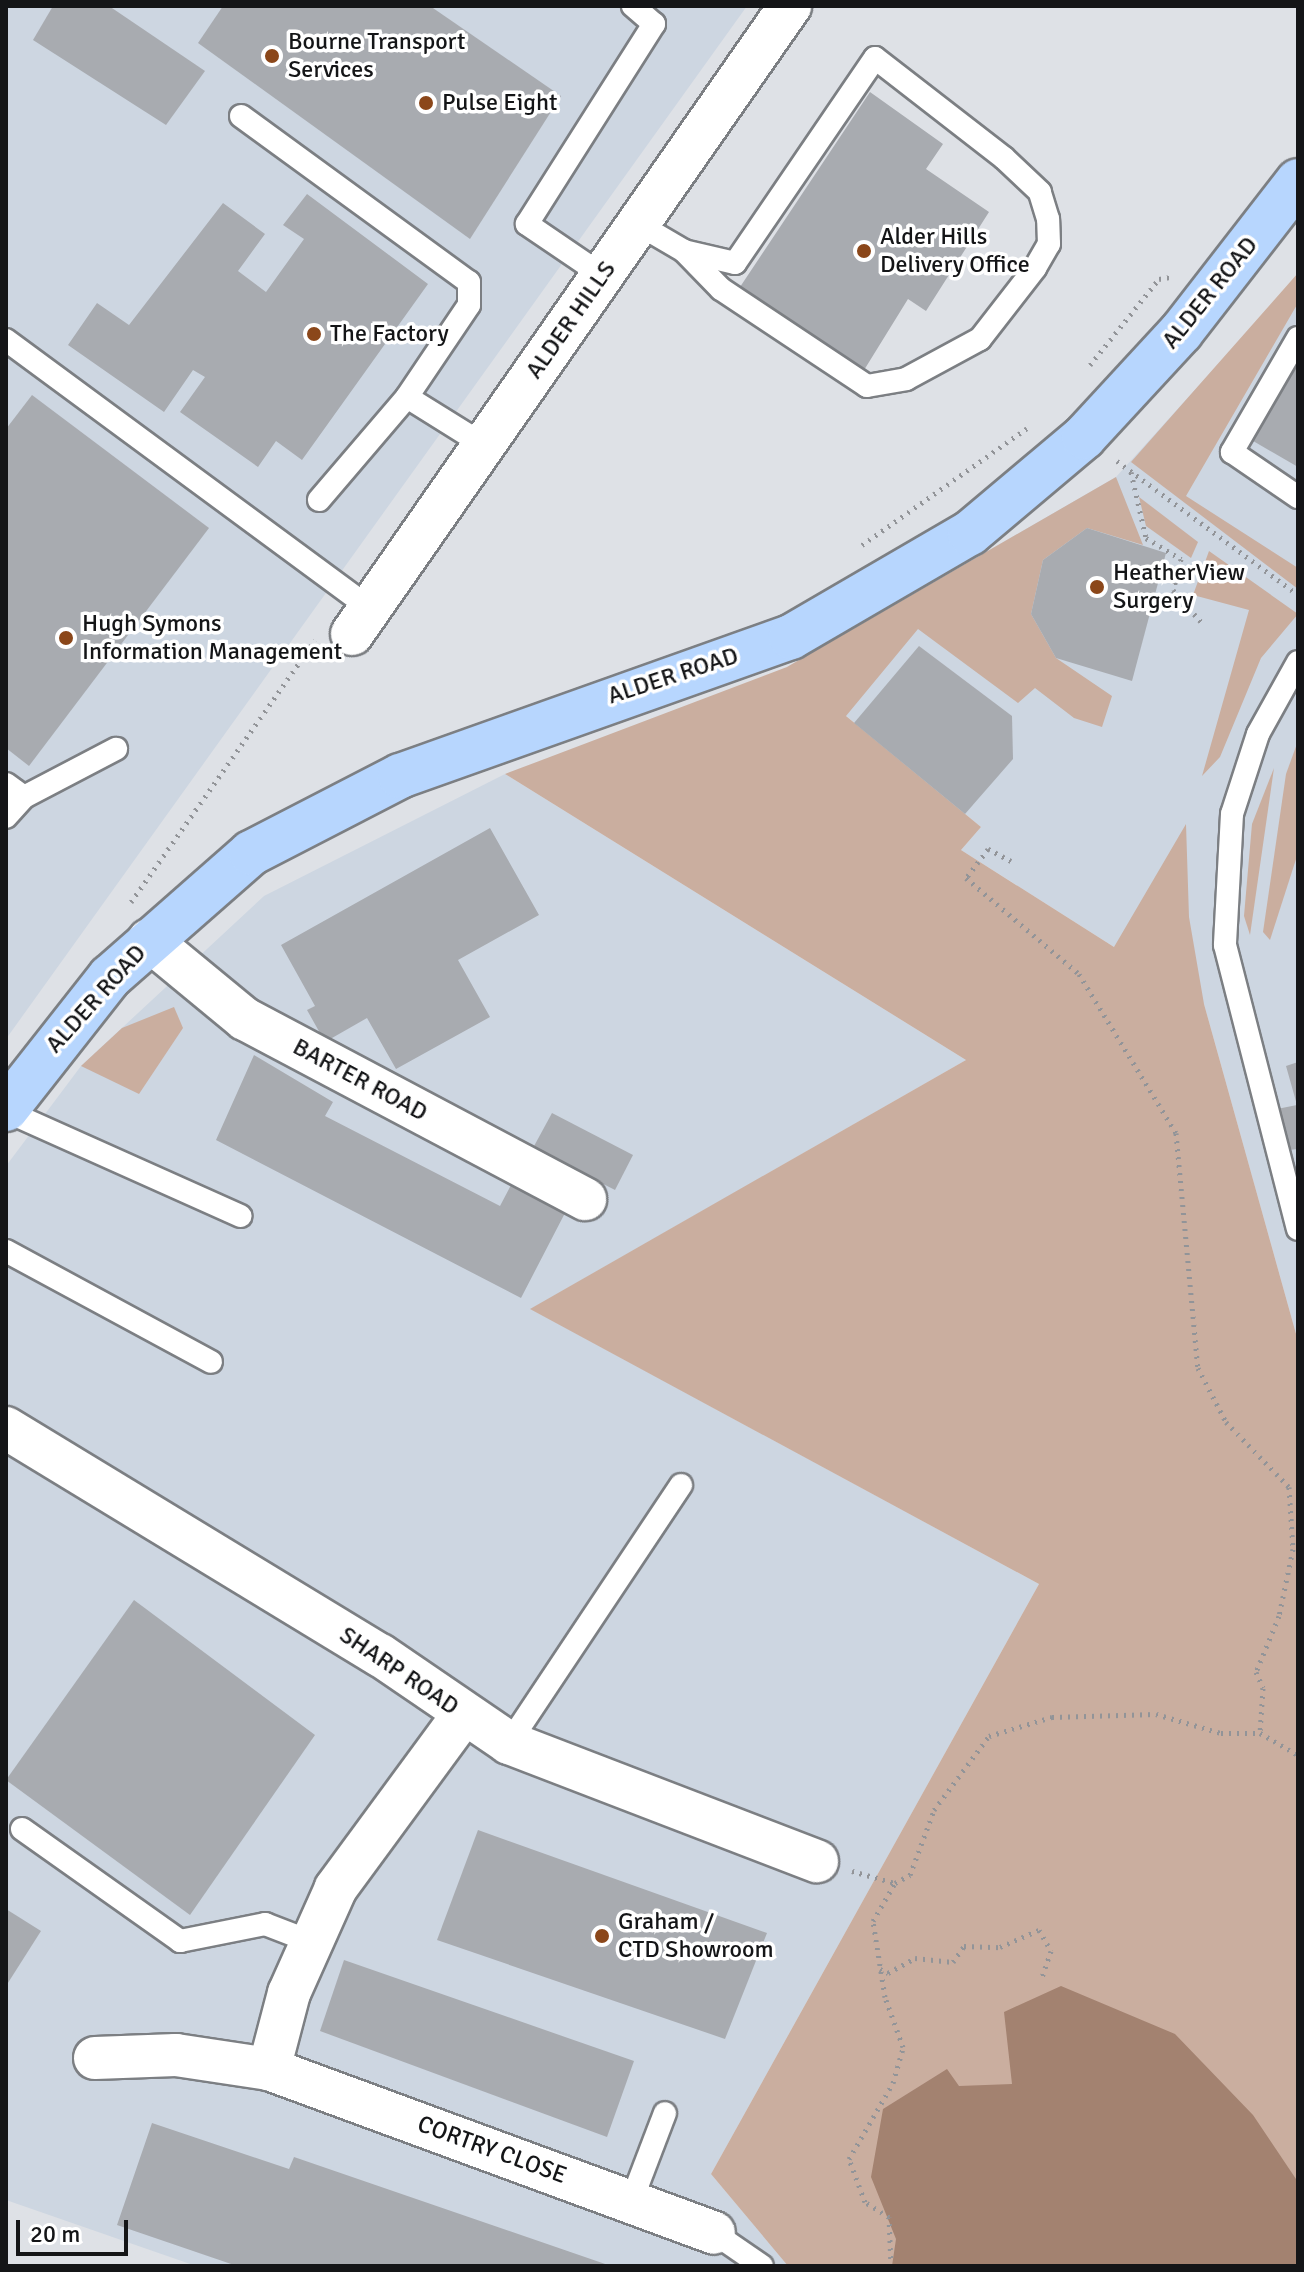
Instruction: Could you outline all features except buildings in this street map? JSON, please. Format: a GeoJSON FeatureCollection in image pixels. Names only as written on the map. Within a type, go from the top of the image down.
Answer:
{"type":"FeatureCollection","features":[{"type":"Feature","properties":{"kind":"main road","name":"ALDER ROAD"},"geometry":{"type":"LineString","coordinates":[[10,1097],[138,923],[251,853],[400,776],[791,637],[845,611],[970,533],[1084,437],[1231,270],[1298,181]]}},
{"type":"Feature","properties":{"kind":"street","name":"ALDER HILLS"},"geometry":{"type":"LineString","coordinates":[[361,621],[790,6]]}},
{"type":"Feature","properties":{"kind":"street","name":"BARTER ROAD"},"geometry":{"type":"LineString","coordinates":[[138,923],[245,1019],[585,1199]]}},
{"type":"Feature","properties":{"kind":"street","name":"SHARP ROAD"},"geometry":{"type":"LineString","coordinates":[[9,1436],[380,1655],[463,1715],[509,1743],[817,1861]]}},
{"type":"Feature","properties":{"kind":"street"},"geometry":{"type":"LineString","coordinates":[[269,2069],[312,1942],[336,1888],[463,1715]]}},
{"type":"Feature","properties":{"kind":"street","name":"CORTRY CLOSE"},"geometry":{"type":"LineString","coordinates":[[95,2058],[176,2055],[269,2069],[714,2233]]}},
{"type":"Feature","properties":{"kind":"lane"},"geometry":{"type":"LineString","coordinates":[[602,275],[527,224],[654,24],[633,6]]}},
{"type":"Feature","properties":{"kind":"lane"},"geometry":{"type":"LineString","coordinates":[[638,224],[684,251],[721,289],[867,386],[906,379],[980,339],[1035,268],[1049,244],[1048,219],[1040,192],[1004,158],[875,58],[735,263],[684,251]]}},
{"type":"Feature","properties":{"kind":"lane"},"geometry":{"type":"LineString","coordinates":[[241,116],[469,282],[469,305],[407,397],[319,500]]}},
{"type":"Feature","properties":{"kind":"lane"},"geometry":{"type":"LineString","coordinates":[[1298,338],[1232,455],[1298,497]]}},
{"type":"Feature","properties":{"kind":"lane"},"geometry":{"type":"LineString","coordinates":[[6,340],[361,621]]}},
{"type":"Feature","properties":{"kind":"lane"},"geometry":{"type":"LineString","coordinates":[[407,397],[484,445]]}},
{"type":"Feature","properties":{"kind":"lane"},"geometry":{"type":"LineString","coordinates":[[1298,662],[1289,693],[1258,734],[1232,814],[1225,945],[1298,1229]]}},
{"type":"Feature","properties":{"kind":"lane"},"geometry":{"type":"LineString","coordinates":[[6,817],[15,791],[116,749]]}},
{"type":"Feature","properties":{"kind":"lane"},"geometry":{"type":"LineString","coordinates":[[10,1097],[241,1216]]}},
{"type":"Feature","properties":{"kind":"lane"},"geometry":{"type":"LineString","coordinates":[[6,1251],[211,1362]]}},
{"type":"Feature","properties":{"kind":"lane"},"geometry":{"type":"LineString","coordinates":[[509,1743],[681,1485]]}},
{"type":"Feature","properties":{"kind":"lane"},"geometry":{"type":"LineString","coordinates":[[22,1829],[180,1941],[265,1924],[312,1942]]}},
{"type":"Feature","properties":{"kind":"lane"},"geometry":{"type":"LineString","coordinates":[[631,2202],[665,2113]]}},
{"type":"Feature","properties":{"kind":"lane"},"geometry":{"type":"LineString","coordinates":[[714,2233],[762,2266]]}},
{"type":"Feature","properties":{"kind":"path"},"geometry":{"type":"LineString","coordinates":[[1080,379],[1159,279],[1231,270]]}},
{"type":"Feature","properties":{"kind":"path"},"geometry":{"type":"LineString","coordinates":[[848,554],[1035,421]]}},
{"type":"Feature","properties":{"kind":"path"},"geometry":{"type":"LineString","coordinates":[[1084,437],[1298,595]]}},
{"type":"Feature","properties":{"kind":"path"},"geometry":{"type":"LineString","coordinates":[[1131,472],[1146,538],[1181,559],[1173,590],[1203,624]]}},
{"type":"Feature","properties":{"kind":"path"},"geometry":{"type":"LineString","coordinates":[[138,923],[310,641],[361,621]]}},
{"type":"Feature","properties":{"kind":"path"},"geometry":{"type":"LineString","coordinates":[[1011,861],[988,849],[966,878],[1079,974],[1102,1022],[1170,1122],[1198,1368],[1226,1422],[1289,1487],[1293,1549],[1279,1616],[1256,1672],[1263,1688],[1260,1733]]}},
{"type":"Feature","properties":{"kind":"path"},"geometry":{"type":"LineString","coordinates":[[891,2266],[889,2217],[865,2202],[849,2159],[893,2083],[903,2047],[879,1968],[873,1921],[895,1883],[910,1875],[934,1810],[989,1736],[1052,1717],[1156,1714],[1221,1733],[1260,1733],[1298,1755]]}},
{"type":"Feature","properties":{"kind":"path"},"geometry":{"type":"LineString","coordinates":[[817,1861],[895,1883]]}},
{"type":"Feature","properties":{"kind":"path"},"geometry":{"type":"LineString","coordinates":[[879,1968],[888,1973],[915,1958],[953,1962],[964,1946],[1000,1947],[1039,1930],[1051,1951],[1041,1980]]}},
{"type":"Feature","properties":{"kind":"shaded area"},"geometry":{"type":"Polygon","coordinates":[[[6,6],[747,6],[6,1039],[6,6]]]}},
{"type":"Feature","properties":{"kind":"shaded area"},"geometry":{"type":"Polygon","coordinates":[[[1298,273],[1298,303],[1186,496],[1298,568],[1298,589],[1131,462],[1298,273]]]}},
{"type":"Feature","properties":{"kind":"shaded area"},"geometry":{"type":"Polygon","coordinates":[[[1298,276],[1298,1341],[1204,1004],[961,850],[981,827],[787,667],[1116,477],[1298,276]]]}},
{"type":"Feature","properties":{"kind":"shaded area"},"geometry":{"type":"Polygon","coordinates":[[[1116,477],[1143,545],[1087,528],[1043,560],[1031,614],[1056,658],[1112,696],[1102,727],[1074,718],[1035,688],[1018,703],[918,629],[846,716],[981,827],[961,850],[1114,947],[1186,824],[1189,917],[1204,1004],[1298,1341],[1298,2266],[788,2266],[711,2174],[1039,1584],[530,1309],[966,1060],[505,774],[787,667],[1116,477]]]}},
{"type":"Feature","properties":{"kind":"shaded area"},"geometry":{"type":"Polygon","coordinates":[[[1139,497],[1198,542],[1191,558],[1146,526],[1139,497]]]}},
{"type":"Feature","properties":{"kind":"shaded area"},"geometry":{"type":"Polygon","coordinates":[[[1209,551],[1298,614],[1261,658],[1220,757],[1202,776],[1249,610],[1193,595],[1209,551]]]}},
{"type":"Feature","properties":{"kind":"shaded area"},"geometry":{"type":"Polygon","coordinates":[[[1298,741],[1298,853],[1270,940],[1263,932],[1286,774],[1298,741]]]}},
{"type":"Feature","properties":{"kind":"shaded area"},"geometry":{"type":"Polygon","coordinates":[[[1274,768],[1250,935],[1244,916],[1252,824],[1274,768]]]}},
{"type":"Feature","properties":{"kind":"shaded area"},"geometry":{"type":"Polygon","coordinates":[[[505,774],[966,1060],[531,1309],[1039,1584],[711,2174],[788,2266],[196,2266],[6,2200],[6,1166],[81,1066],[264,896],[505,774]]]}},
{"type":"Feature","properties":{"kind":"shaded area"},"geometry":{"type":"Polygon","coordinates":[[[174,1007],[183,1028],[139,1094],[81,1066],[122,1028],[174,1007]]]}},
{"type":"Feature","properties":{"kind":"shaded area"},"geometry":{"type":"Polygon","coordinates":[[[1061,1986],[1175,2034],[1253,2115],[1298,2182],[1298,2266],[892,2266],[896,2239],[871,2177],[883,2109],[947,2069],[959,2086],[1012,2084],[1004,2012],[1061,1986]]]}},
{"type":"Feature","properties":{"kind":"place","name":"Bourne Transport Services"},"geometry":{"type":"Point","coordinates":[272,56]}},
{"type":"Feature","properties":{"kind":"place","name":"Pulse Eight"},"geometry":{"type":"Point","coordinates":[426,103]}},
{"type":"Feature","properties":{"kind":"place","name":"Alder Hills Delivery Office"},"geometry":{"type":"Point","coordinates":[864,251]}},
{"type":"Feature","properties":{"kind":"place","name":"The Factory"},"geometry":{"type":"Point","coordinates":[314,334]}},
{"type":"Feature","properties":{"kind":"place","name":"HeatherView Surgery"},"geometry":{"type":"Point","coordinates":[1097,587]}},
{"type":"Feature","properties":{"kind":"place","name":"Hugh Symons Information Management"},"geometry":{"type":"Point","coordinates":[66,638]}},
{"type":"Feature","properties":{"kind":"place","name":"Graham / CTD Showroom"},"geometry":{"type":"Point","coordinates":[602,1936]}}]}
